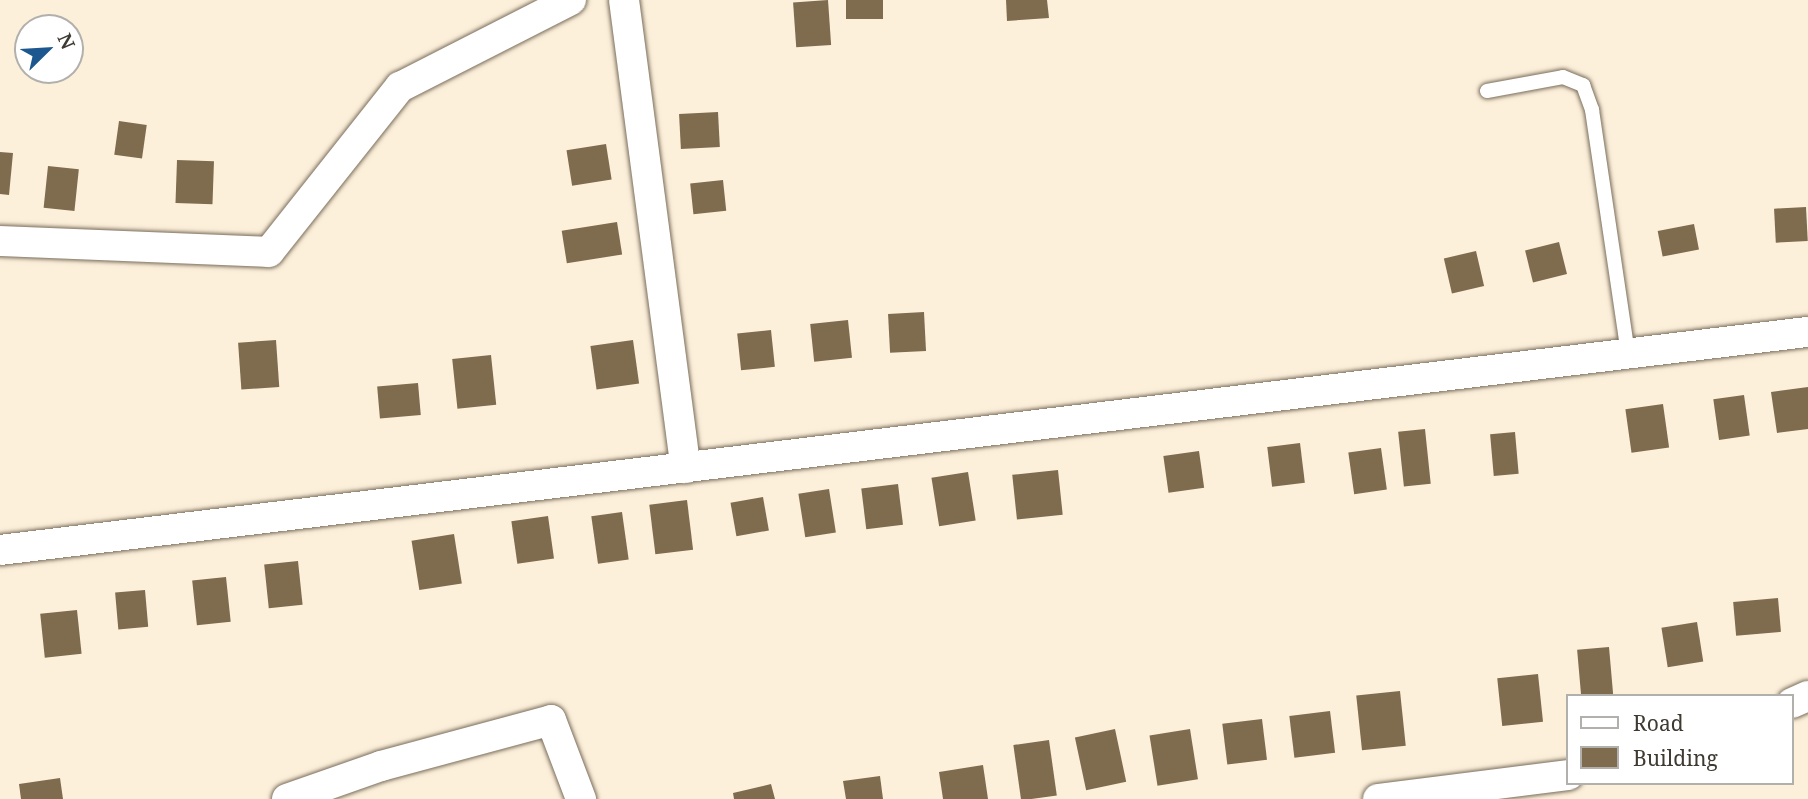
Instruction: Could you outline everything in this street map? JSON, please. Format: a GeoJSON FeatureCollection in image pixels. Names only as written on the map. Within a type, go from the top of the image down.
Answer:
{"type":"FeatureCollection","features":[{"type":"Feature","properties":{"kind":"street"},"geometry":{"type":"LineString","coordinates":[[0,241],[269,252],[400,87],[571,0]]}},
{"type":"Feature","properties":{"kind":"street"},"geometry":{"type":"LineString","coordinates":[[624,0],[686,468]]}},
{"type":"Feature","properties":{"kind":"street"},"geometry":{"type":"LineString","coordinates":[[0,550],[1808,332]]}},
{"type":"Feature","properties":{"kind":"street"},"geometry":{"type":"LineString","coordinates":[[287,799],[381,766],[551,720],[581,799]]}},
{"type":"Feature","properties":{"kind":"street"},"geometry":{"type":"LineString","coordinates":[[1378,799],[1566,775]]}},
{"type":"Feature","properties":{"kind":"lane"},"geometry":{"type":"LineString","coordinates":[[1487,91],[1563,77],[1583,85],[1592,110],[1628,354]]}},
{"type":"Feature","properties":{"kind":"building"},"geometry":{"type":"Polygon","coordinates":[[[828,0],[831,45],[796,47],[793,2],[828,0]]]}},
{"type":"Feature","properties":{"kind":"building"},"geometry":{"type":"Polygon","coordinates":[[[846,0],[883,0],[883,19],[846,19],[846,0]]]}},
{"type":"Feature","properties":{"kind":"building"},"geometry":{"type":"Polygon","coordinates":[[[1006,0],[1047,0],[1049,18],[1007,21],[1006,0]]]}},
{"type":"Feature","properties":{"kind":"building"},"geometry":{"type":"Polygon","coordinates":[[[718,112],[720,147],[681,149],[679,114],[718,112]]]}},
{"type":"Feature","properties":{"kind":"building"},"geometry":{"type":"Polygon","coordinates":[[[119,121],[147,125],[142,159],[114,155],[119,121]]]}},
{"type":"Feature","properties":{"kind":"building"},"geometry":{"type":"Polygon","coordinates":[[[606,144],[612,180],[572,186],[566,150],[606,144]]]}},
{"type":"Feature","properties":{"kind":"building"},"geometry":{"type":"Polygon","coordinates":[[[0,152],[13,153],[9,195],[0,194],[0,152]]]}},
{"type":"Feature","properties":{"kind":"building"},"geometry":{"type":"Polygon","coordinates":[[[177,160],[214,161],[212,204],[175,203],[177,160]]]}},
{"type":"Feature","properties":{"kind":"building"},"geometry":{"type":"Polygon","coordinates":[[[48,166],[79,169],[74,211],[44,208],[48,166]]]}},
{"type":"Feature","properties":{"kind":"building"},"geometry":{"type":"Polygon","coordinates":[[[723,180],[726,211],[693,214],[690,183],[723,180]]]}},
{"type":"Feature","properties":{"kind":"building"},"geometry":{"type":"Polygon","coordinates":[[[1806,207],[1808,241],[1776,243],[1774,209],[1806,207]]]}},
{"type":"Feature","properties":{"kind":"building"},"geometry":{"type":"Polygon","coordinates":[[[617,222],[622,255],[567,263],[562,231],[617,222]]]}},
{"type":"Feature","properties":{"kind":"building"},"geometry":{"type":"Polygon","coordinates":[[[1694,224],[1699,250],[1663,257],[1658,231],[1694,224]]]}},
{"type":"Feature","properties":{"kind":"building"},"geometry":{"type":"Polygon","coordinates":[[[1559,242],[1567,274],[1533,282],[1525,250],[1559,242]]]}},
{"type":"Feature","properties":{"kind":"building"},"geometry":{"type":"Polygon","coordinates":[[[1476,251],[1484,286],[1452,294],[1444,258],[1476,251]]]}},
{"type":"Feature","properties":{"kind":"building"},"geometry":{"type":"Polygon","coordinates":[[[924,312],[926,351],[890,353],[888,314],[924,312]]]}},
{"type":"Feature","properties":{"kind":"building"},"geometry":{"type":"Polygon","coordinates":[[[848,320],[852,358],[814,362],[810,324],[848,320]]]}},
{"type":"Feature","properties":{"kind":"building"},"geometry":{"type":"Polygon","coordinates":[[[771,330],[775,367],[741,370],[737,334],[771,330]]]}},
{"type":"Feature","properties":{"kind":"building"},"geometry":{"type":"Polygon","coordinates":[[[276,340],[279,387],[241,390],[238,343],[276,340]]]}},
{"type":"Feature","properties":{"kind":"building"},"geometry":{"type":"Polygon","coordinates":[[[633,340],[639,384],[597,390],[590,346],[633,340]]]}},
{"type":"Feature","properties":{"kind":"building"},"geometry":{"type":"Polygon","coordinates":[[[491,355],[496,405],[457,409],[452,359],[491,355]]]}},
{"type":"Feature","properties":{"kind":"building"},"geometry":{"type":"Polygon","coordinates":[[[418,383],[421,415],[380,418],[377,387],[418,383]]]}},
{"type":"Feature","properties":{"kind":"building"},"geometry":{"type":"Polygon","coordinates":[[[1808,387],[1808,429],[1777,433],[1771,392],[1808,387]]]}},
{"type":"Feature","properties":{"kind":"building"},"geometry":{"type":"Polygon","coordinates":[[[1744,395],[1750,436],[1719,440],[1713,399],[1744,395]]]}},
{"type":"Feature","properties":{"kind":"building"},"geometry":{"type":"Polygon","coordinates":[[[1663,404],[1669,448],[1631,453],[1625,409],[1663,404]]]}},
{"type":"Feature","properties":{"kind":"building"},"geometry":{"type":"Polygon","coordinates":[[[1425,429],[1431,484],[1404,487],[1398,432],[1425,429]]]}},
{"type":"Feature","properties":{"kind":"building"},"geometry":{"type":"Polygon","coordinates":[[[1515,432],[1519,474],[1494,476],[1490,434],[1515,432]]]}},
{"type":"Feature","properties":{"kind":"building"},"geometry":{"type":"Polygon","coordinates":[[[1300,443],[1305,483],[1272,487],[1267,447],[1300,443]]]}},
{"type":"Feature","properties":{"kind":"building"},"geometry":{"type":"Polygon","coordinates":[[[1381,448],[1387,490],[1354,494],[1348,453],[1381,448]]]}},
{"type":"Feature","properties":{"kind":"building"},"geometry":{"type":"Polygon","coordinates":[[[1199,451],[1204,488],[1168,493],[1163,456],[1199,451]]]}},
{"type":"Feature","properties":{"kind":"building"},"geometry":{"type":"Polygon","coordinates":[[[1058,470],[1063,515],[1017,520],[1012,475],[1058,470]]]}},
{"type":"Feature","properties":{"kind":"building"},"geometry":{"type":"Polygon","coordinates":[[[968,472],[976,520],[939,526],[931,478],[968,472]]]}},
{"type":"Feature","properties":{"kind":"building"},"geometry":{"type":"Polygon","coordinates":[[[898,484],[903,525],[866,529],[861,489],[898,484]]]}},
{"type":"Feature","properties":{"kind":"building"},"geometry":{"type":"Polygon","coordinates":[[[829,489],[836,532],[805,537],[798,494],[829,489]]]}},
{"type":"Feature","properties":{"kind":"building"},"geometry":{"type":"Polygon","coordinates":[[[763,497],[769,530],[736,536],[731,503],[763,497]]]}},
{"type":"Feature","properties":{"kind":"building"},"geometry":{"type":"Polygon","coordinates":[[[687,500],[693,550],[655,554],[649,505],[687,500]]]}},
{"type":"Feature","properties":{"kind":"building"},"geometry":{"type":"Polygon","coordinates":[[[622,512],[629,560],[598,564],[591,516],[622,512]]]}},
{"type":"Feature","properties":{"kind":"building"},"geometry":{"type":"Polygon","coordinates":[[[548,516],[554,559],[517,564],[511,521],[548,516]]]}},
{"type":"Feature","properties":{"kind":"building"},"geometry":{"type":"Polygon","coordinates":[[[454,534],[462,583],[419,590],[412,541],[454,534]]]}},
{"type":"Feature","properties":{"kind":"building"},"geometry":{"type":"Polygon","coordinates":[[[298,561],[303,605],[269,608],[264,565],[298,561]]]}},
{"type":"Feature","properties":{"kind":"building"},"geometry":{"type":"Polygon","coordinates":[[[226,577],[231,622],[197,625],[192,581],[226,577]]]}},
{"type":"Feature","properties":{"kind":"building"},"geometry":{"type":"Polygon","coordinates":[[[145,590],[148,627],[118,629],[115,593],[145,590]]]}},
{"type":"Feature","properties":{"kind":"building"},"geometry":{"type":"Polygon","coordinates":[[[1778,598],[1781,632],[1736,636],[1733,602],[1778,598]]]}},
{"type":"Feature","properties":{"kind":"building"},"geometry":{"type":"Polygon","coordinates":[[[77,610],[82,654],[45,658],[40,614],[77,610]]]}},
{"type":"Feature","properties":{"kind":"building"},"geometry":{"type":"Polygon","coordinates":[[[1697,622],[1703,662],[1668,667],[1661,628],[1697,622]]]}},
{"type":"Feature","properties":{"kind":"building"},"geometry":{"type":"Polygon","coordinates":[[[1609,647],[1613,694],[1581,694],[1577,650],[1609,647]]]}},
{"type":"Feature","properties":{"kind":"building"},"geometry":{"type":"Polygon","coordinates":[[[1538,674],[1543,722],[1502,726],[1497,678],[1538,674]]]}},
{"type":"Feature","properties":{"kind":"building"},"geometry":{"type":"Polygon","coordinates":[[[1400,691],[1406,746],[1362,750],[1356,696],[1400,691]]]}},
{"type":"Feature","properties":{"kind":"building"},"geometry":{"type":"Polygon","coordinates":[[[1330,711],[1335,753],[1294,758],[1289,716],[1330,711]]]}},
{"type":"Feature","properties":{"kind":"building"},"geometry":{"type":"Polygon","coordinates":[[[1262,719],[1267,760],[1227,765],[1222,724],[1262,719]]]}},
{"type":"Feature","properties":{"kind":"building"},"geometry":{"type":"Polygon","coordinates":[[[1115,729],[1126,782],[1086,790],[1075,738],[1115,729]]]}},
{"type":"Feature","properties":{"kind":"building"},"geometry":{"type":"Polygon","coordinates":[[[1190,729],[1198,779],[1157,786],[1150,735],[1190,729]]]}},
{"type":"Feature","properties":{"kind":"building"},"geometry":{"type":"Polygon","coordinates":[[[1049,740],[1057,795],[1021,799],[1013,745],[1049,740]]]}},
{"type":"Feature","properties":{"kind":"building"},"geometry":{"type":"Polygon","coordinates":[[[983,765],[988,799],[943,799],[939,772],[983,765]]]}},
{"type":"Feature","properties":{"kind":"building"},"geometry":{"type":"Polygon","coordinates":[[[880,776],[883,799],[846,799],[843,781],[880,776]]]}},
{"type":"Feature","properties":{"kind":"building"},"geometry":{"type":"Polygon","coordinates":[[[60,778],[63,799],[21,799],[19,784],[60,778]]]}},
{"type":"Feature","properties":{"kind":"building"},"geometry":{"type":"Polygon","coordinates":[[[771,784],[775,799],[734,799],[733,793],[771,784]]]}}]}
